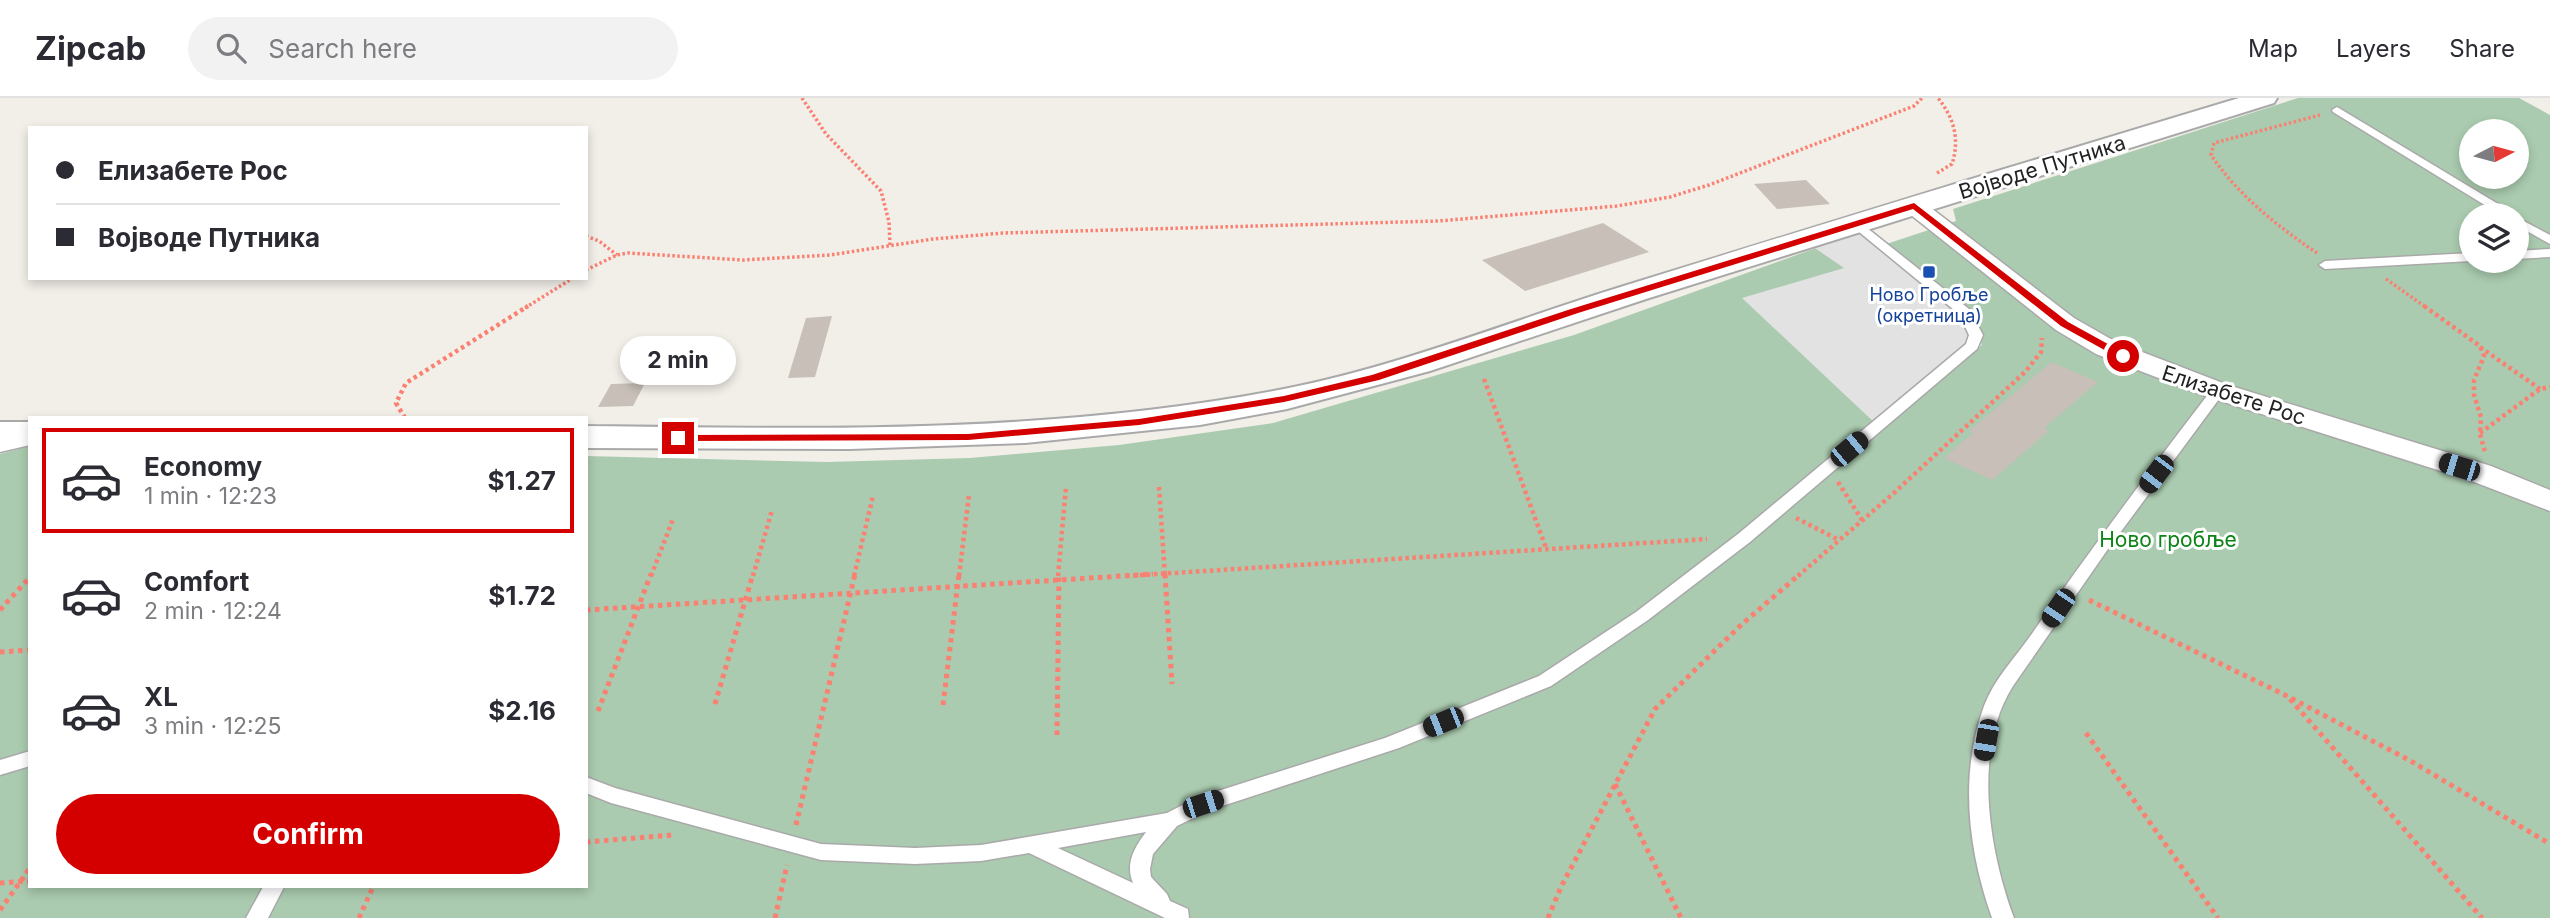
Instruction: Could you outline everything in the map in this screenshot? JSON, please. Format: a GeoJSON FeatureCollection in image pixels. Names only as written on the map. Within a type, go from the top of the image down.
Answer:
{"type":"FeatureCollection","features":[{"type":"Feature","properties":{"kind":"street","name":"Војводе Путника"},"geometry":{"type":"LineString","coordinates":[[588,437],[968,437],[1139,422],[1284,399],[1375,377],[1574,311],[2265,98]]}},
{"type":"Feature","properties":{"kind":"street","name":"Елизабете Рос"},"geometry":{"type":"LineString","coordinates":[[1914,206],[2085,337],[2140,363],[2218,391],[2480,473],[2550,501]]}},
{"type":"Feature","properties":{"kind":"street"},"geometry":{"type":"LineString","coordinates":[[0,433],[28,433]]}},
{"type":"Feature","properties":{"kind":"lane"},"geometry":{"type":"LineString","coordinates":[[2337,110],[2489,203]]}},
{"type":"Feature","properties":{"kind":"lane"},"geometry":{"type":"LineString","coordinates":[[588,786],[611,795],[821,852],[915,856],[981,853],[1170,820],[1203,804],[1392,743],[1545,681],[1642,616],[1744,538],[1972,346],[1976,335],[1964,312],[1857,224]]}},
{"type":"Feature","properties":{"kind":"lane"},"geometry":{"type":"LineString","coordinates":[[2529,228],[2550,240]]}},
{"type":"Feature","properties":{"kind":"lane"},"geometry":{"type":"LineString","coordinates":[[2529,254],[2550,253]]}},
{"type":"Feature","properties":{"kind":"lane"},"geometry":{"type":"LineString","coordinates":[[2325,265],[2459,258]]}},
{"type":"Feature","properties":{"kind":"lane"},"geometry":{"type":"LineString","coordinates":[[2003,918],[1989,884],[1981,842],[1977,790],[1994,704],[2070,590],[2218,391]]}},
{"type":"Feature","properties":{"kind":"lane"},"geometry":{"type":"LineString","coordinates":[[0,448],[28,441]]}},
{"type":"Feature","properties":{"kind":"lane"},"geometry":{"type":"LineString","coordinates":[[0,768],[28,759]]}},
{"type":"Feature","properties":{"kind":"lane"},"geometry":{"type":"LineString","coordinates":[[1170,820],[1145,846],[1138,869],[1147,891],[1182,917]]}},
{"type":"Feature","properties":{"kind":"lane"},"geometry":{"type":"LineString","coordinates":[[1030,845],[1182,917]]}},
{"type":"Feature","properties":{"kind":"lane"},"geometry":{"type":"LineString","coordinates":[[257,918],[273,888]]}},
{"type":"Feature","properties":{"kind":"path"},"geometry":{"type":"LineString","coordinates":[[802,98],[827,134],[879,185],[891,217],[890,245]]}},
{"type":"Feature","properties":{"kind":"path"},"geometry":{"type":"LineString","coordinates":[[588,269],[617,255],[743,260],[830,255],[890,245],[1003,233],[1438,221],[1617,206],[1670,197],[1709,185],[1851,133],[1914,106],[1922,98]]}},
{"type":"Feature","properties":{"kind":"path"},"geometry":{"type":"LineString","coordinates":[[1935,174],[1952,164],[1958,142],[1953,123],[1938,98]]}},
{"type":"Feature","properties":{"kind":"path"},"geometry":{"type":"LineString","coordinates":[[588,237],[617,255]]}},
{"type":"Feature","properties":{"kind":"path"},"geometry":{"type":"LineString","coordinates":[[404,416],[396,403],[406,383],[570,280]]}},
{"type":"Feature","properties":{"kind":"path"},"geometry":{"type":"LineString","coordinates":[[2480,346],[2540,389]]}},
{"type":"Feature","properties":{"kind":"path"},"geometry":{"type":"LineString","coordinates":[[1548,918],[1655,709],[1741,625],[2025,372],[2041,352]]}},
{"type":"Feature","properties":{"kind":"path"},"geometry":{"type":"LineString","coordinates":[[1484,379],[1546,548]]}},
{"type":"Feature","properties":{"kind":"path"},"geometry":{"type":"LineString","coordinates":[[2480,434],[2540,389],[2550,387]]}},
{"type":"Feature","properties":{"kind":"path"},"geometry":{"type":"LineString","coordinates":[[1828,466],[1862,520]]}},
{"type":"Feature","properties":{"kind":"path"},"geometry":{"type":"LineString","coordinates":[[1057,735],[1058,581],[1066,487]]}},
{"type":"Feature","properties":{"kind":"path"},"geometry":{"type":"LineString","coordinates":[[1159,487],[1167,574],[1172,684]]}},
{"type":"Feature","properties":{"kind":"path"},"geometry":{"type":"LineString","coordinates":[[943,705],[969,495]]}},
{"type":"Feature","properties":{"kind":"path"},"geometry":{"type":"LineString","coordinates":[[775,918],[873,496]]}},
{"type":"Feature","properties":{"kind":"path"},"geometry":{"type":"LineString","coordinates":[[715,704],[772,510]]}},
{"type":"Feature","properties":{"kind":"path"},"geometry":{"type":"LineString","coordinates":[[1788,514],[1839,540]]}},
{"type":"Feature","properties":{"kind":"path"},"geometry":{"type":"LineString","coordinates":[[598,711],[673,519]]}},
{"type":"Feature","properties":{"kind":"path"},"geometry":{"type":"LineString","coordinates":[[588,610],[1546,548],[1744,538]]}},
{"type":"Feature","properties":{"kind":"path"},"geometry":{"type":"LineString","coordinates":[[0,610],[28,579]]}},
{"type":"Feature","properties":{"kind":"path"},"geometry":{"type":"LineString","coordinates":[[2070,590],[2287,696],[2409,760],[2550,845]]}},
{"type":"Feature","properties":{"kind":"path"},"geometry":{"type":"LineString","coordinates":[[0,652],[28,650]]}},
{"type":"Feature","properties":{"kind":"path"},"geometry":{"type":"LineString","coordinates":[[2287,696],[2482,918]]}},
{"type":"Feature","properties":{"kind":"path"},"geometry":{"type":"LineString","coordinates":[[2086,733],[2218,918]]}},
{"type":"Feature","properties":{"kind":"path"},"geometry":{"type":"LineString","coordinates":[[1615,784],[1681,918]]}},
{"type":"Feature","properties":{"kind":"path"},"geometry":{"type":"LineString","coordinates":[[588,842],[681,835]]}},
{"type":"Feature","properties":{"kind":"path"},"geometry":{"type":"LineString","coordinates":[[0,910],[28,871]]}},
{"type":"Feature","properties":{"kind":"path"},"geometry":{"type":"LineString","coordinates":[[0,883],[28,881]]}},
{"type":"Feature","properties":{"kind":"path"},"geometry":{"type":"LineString","coordinates":[[359,918],[373,888]]}},
{"type":"Feature","properties":{"kind":"green space","name":"Ново гробље"},"geometry":{"type":"Polygon","coordinates":[[[2298,98],[2519,98],[2550,115],[2550,918],[0,918],[0,454],[28,447],[28,888],[588,888],[588,456],[827,462],[970,458],[1119,445],[1273,423],[1574,335],[1816,248],[1853,255],[1956,221],[1953,209],[2298,98]]]}},
{"type":"Feature","properties":{"kind":"shaded area"},"geometry":{"type":"Polygon","coordinates":[[[1867,228],[1974,318],[1982,345],[1877,425],[1742,298],[1844,268],[1809,244],[1867,228]]]}},
{"type":"Feature","properties":{"kind":"building"},"geometry":{"type":"Polygon","coordinates":[[[1806,180],[1830,204],[1777,209],[1754,184],[1806,180]]]}},
{"type":"Feature","properties":{"kind":"building"},"geometry":{"type":"Polygon","coordinates":[[[1603,223],[1649,252],[1525,291],[1482,260],[1603,223]]]}},
{"type":"Feature","properties":{"kind":"building"},"geometry":{"type":"Polygon","coordinates":[[[832,316],[815,377],[788,378],[806,318],[832,316]]]}},
{"type":"Feature","properties":{"kind":"building"},"geometry":{"type":"Polygon","coordinates":[[[2051,362],[2098,382],[2044,428],[2049,431],[1992,480],[1944,458],[1973,433],[1969,431],[2051,362]]]}},
{"type":"Feature","properties":{"kind":"building"},"geometry":{"type":"Polygon","coordinates":[[[645,383],[633,406],[598,407],[611,384],[645,383]]]}},
{"type":"Feature","properties":{"kind":"place","name":"Ново Гробље (окретница)"},"geometry":{"type":"Point","coordinates":[1929,272]}},
{"type":"Feature","properties":{"kind":"route"},"geometry":{"type":"LineString","coordinates":[[678,438],[968,437],[1139,422],[1284,399],[1375,377],[1574,311],[1914,206],[2065,324],[2123,356]]}}]}
